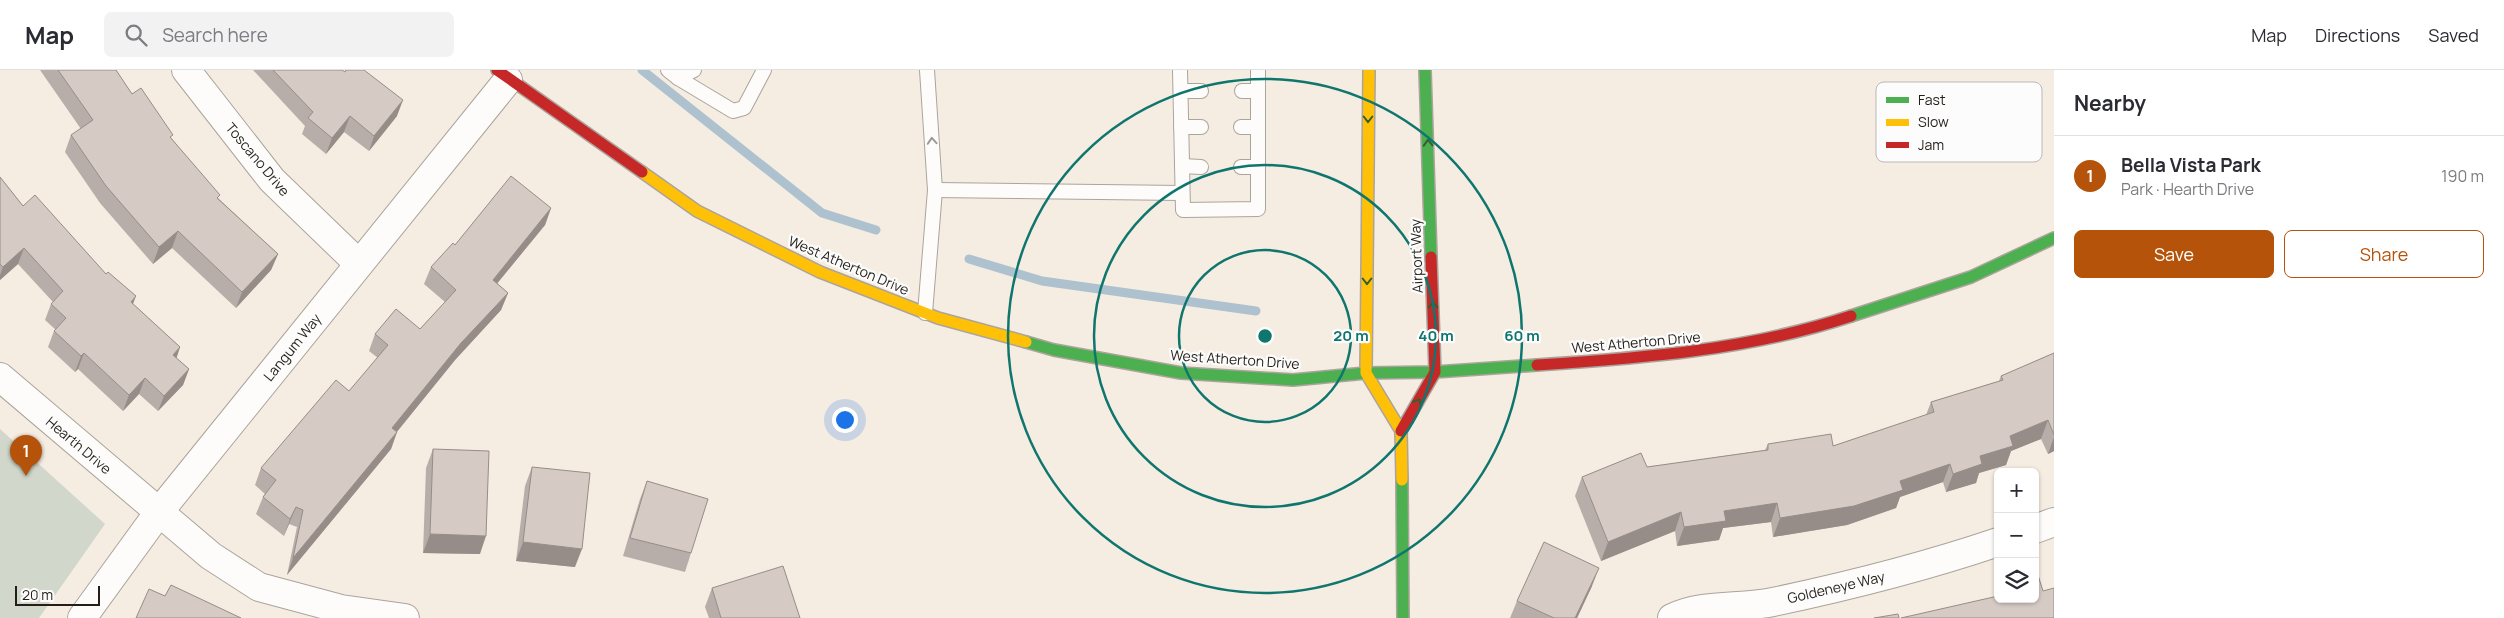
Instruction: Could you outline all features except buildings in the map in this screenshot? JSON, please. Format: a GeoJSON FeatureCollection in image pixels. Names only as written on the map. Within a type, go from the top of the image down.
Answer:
{"type":"FeatureCollection","features":[{"type":"Feature","properties":{"kind":"street","name":"Toscano Drive"},"geometry":{"type":"LineString","coordinates":[[186,70],[272,180],[359,264]]}},
{"type":"Feature","properties":{"kind":"street"},"geometry":{"type":"LineString","coordinates":[[1368,70],[1366,372],[1401,431],[1403,618]]}},
{"type":"Feature","properties":{"kind":"street","name":"Airport Way"},"geometry":{"type":"LineString","coordinates":[[1425,70],[1436,372]]}},
{"type":"Feature","properties":{"kind":"street","name":"Langum Way"},"geometry":{"type":"LineString","coordinates":[[82,618],[159,512],[359,264],[507,73]]}},
{"type":"Feature","properties":{"kind":"street","name":"West Atherton Drive"},"geometry":{"type":"LineString","coordinates":[[507,73],[697,211],[820,272],[925,313],[1054,350],[1181,372],[1293,380],[1366,372],[1436,372],[1645,358],[1710,350],[1837,321],[1972,277],[2054,238]]}},
{"type":"Feature","properties":{"kind":"street"},"geometry":{"type":"LineString","coordinates":[[1401,431],[1436,372]]}},
{"type":"Feature","properties":{"kind":"street","name":"Hearth Drive"},"geometry":{"type":"LineString","coordinates":[[0,377],[211,556],[259,587],[341,609],[405,618]]}},
{"type":"Feature","properties":{"kind":"street"},"geometry":{"type":"LineString","coordinates":[[2039,528],[2054,522]]}},
{"type":"Feature","properties":{"kind":"street","name":"Goldeneye Way"},"geometry":{"type":"LineString","coordinates":[[1672,618],[1707,609],[1790,598],[1930,565],[1994,543]]}},
{"type":"Feature","properties":{"kind":"lane"},"geometry":{"type":"LineString","coordinates":[[673,74],[694,70]]}},
{"type":"Feature","properties":{"kind":"lane"},"geometry":{"type":"LineString","coordinates":[[673,74],[733,111],[744,108],[764,70]]}},
{"type":"Feature","properties":{"kind":"lane"},"geometry":{"type":"LineString","coordinates":[[925,313],[935,190],[927,70]]}},
{"type":"Feature","properties":{"kind":"lane"},"geometry":{"type":"LineString","coordinates":[[1180,70],[1182,210],[1258,209],[1258,70]]}},
{"type":"Feature","properties":{"kind":"lane"},"geometry":{"type":"LineString","coordinates":[[1181,91],[1201,91]]}},
{"type":"Feature","properties":{"kind":"lane"},"geometry":{"type":"LineString","coordinates":[[1242,91],[1258,91]]}},
{"type":"Feature","properties":{"kind":"lane"},"geometry":{"type":"LineString","coordinates":[[1181,127],[1201,128]]}},
{"type":"Feature","properties":{"kind":"lane"},"geometry":{"type":"LineString","coordinates":[[1241,128],[1258,128]]}},
{"type":"Feature","properties":{"kind":"lane"},"geometry":{"type":"LineString","coordinates":[[1182,166],[1201,167]]}},
{"type":"Feature","properties":{"kind":"lane"},"geometry":{"type":"LineString","coordinates":[[1241,167],[1258,167]]}},
{"type":"Feature","properties":{"kind":"lane"},"geometry":{"type":"LineString","coordinates":[[935,190],[1182,194]]}},
{"type":"Feature","properties":{"kind":"shaded area"},"geometry":{"type":"Polygon","coordinates":[[[0,429],[105,524],[39,618],[0,618],[0,429]]]}},
{"type":"Feature","properties":{"kind":"waterway"},"geometry":{"type":"LineString","coordinates":[[642,70],[822,213],[876,230]]}},
{"type":"Feature","properties":{"kind":"waterway"},"geometry":{"type":"LineString","coordinates":[[969,259],[1042,281],[1256,311]]}},
{"type":"Feature","properties":{"kind":"traffic: fast"},"geometry":{"type":"LineString","coordinates":[[1425,70],[1431,257]]}},
{"type":"Feature","properties":{"kind":"traffic: fast"},"geometry":{"type":"LineString","coordinates":[[1851,316],[1971,277],[2054,238]]}},
{"type":"Feature","properties":{"kind":"traffic: fast"},"geometry":{"type":"LineString","coordinates":[[1026,342],[1054,350],[1181,373],[1293,380],[1366,373],[1435,372],[1537,365]]}},
{"type":"Feature","properties":{"kind":"traffic: fast"},"geometry":{"type":"LineString","coordinates":[[1402,480],[1403,618]]}},
{"type":"Feature","properties":{"kind":"traffic: slow"},"geometry":{"type":"LineString","coordinates":[[1369,70],[1366,373],[1401,431],[1402,480]]}},
{"type":"Feature","properties":{"kind":"traffic: slow"},"geometry":{"type":"LineString","coordinates":[[642,172],[697,211],[820,272],[938,318],[1026,342]]}},
{"type":"Feature","properties":{"kind":"traffic: jam"},"geometry":{"type":"LineString","coordinates":[[497,70],[642,172]]}},
{"type":"Feature","properties":{"kind":"traffic: jam"},"geometry":{"type":"LineString","coordinates":[[1401,431],[1435,372],[1431,257]]}},
{"type":"Feature","properties":{"kind":"traffic: jam"},"geometry":{"type":"LineString","coordinates":[[1537,365],[1696,351],[1735,345],[1813,328],[1851,316]]}},
{"type":"Feature","properties":{"kind":"place","name":"Bella Vista Park"},"geometry":{"type":"Point","coordinates":[26,476]}}]}
